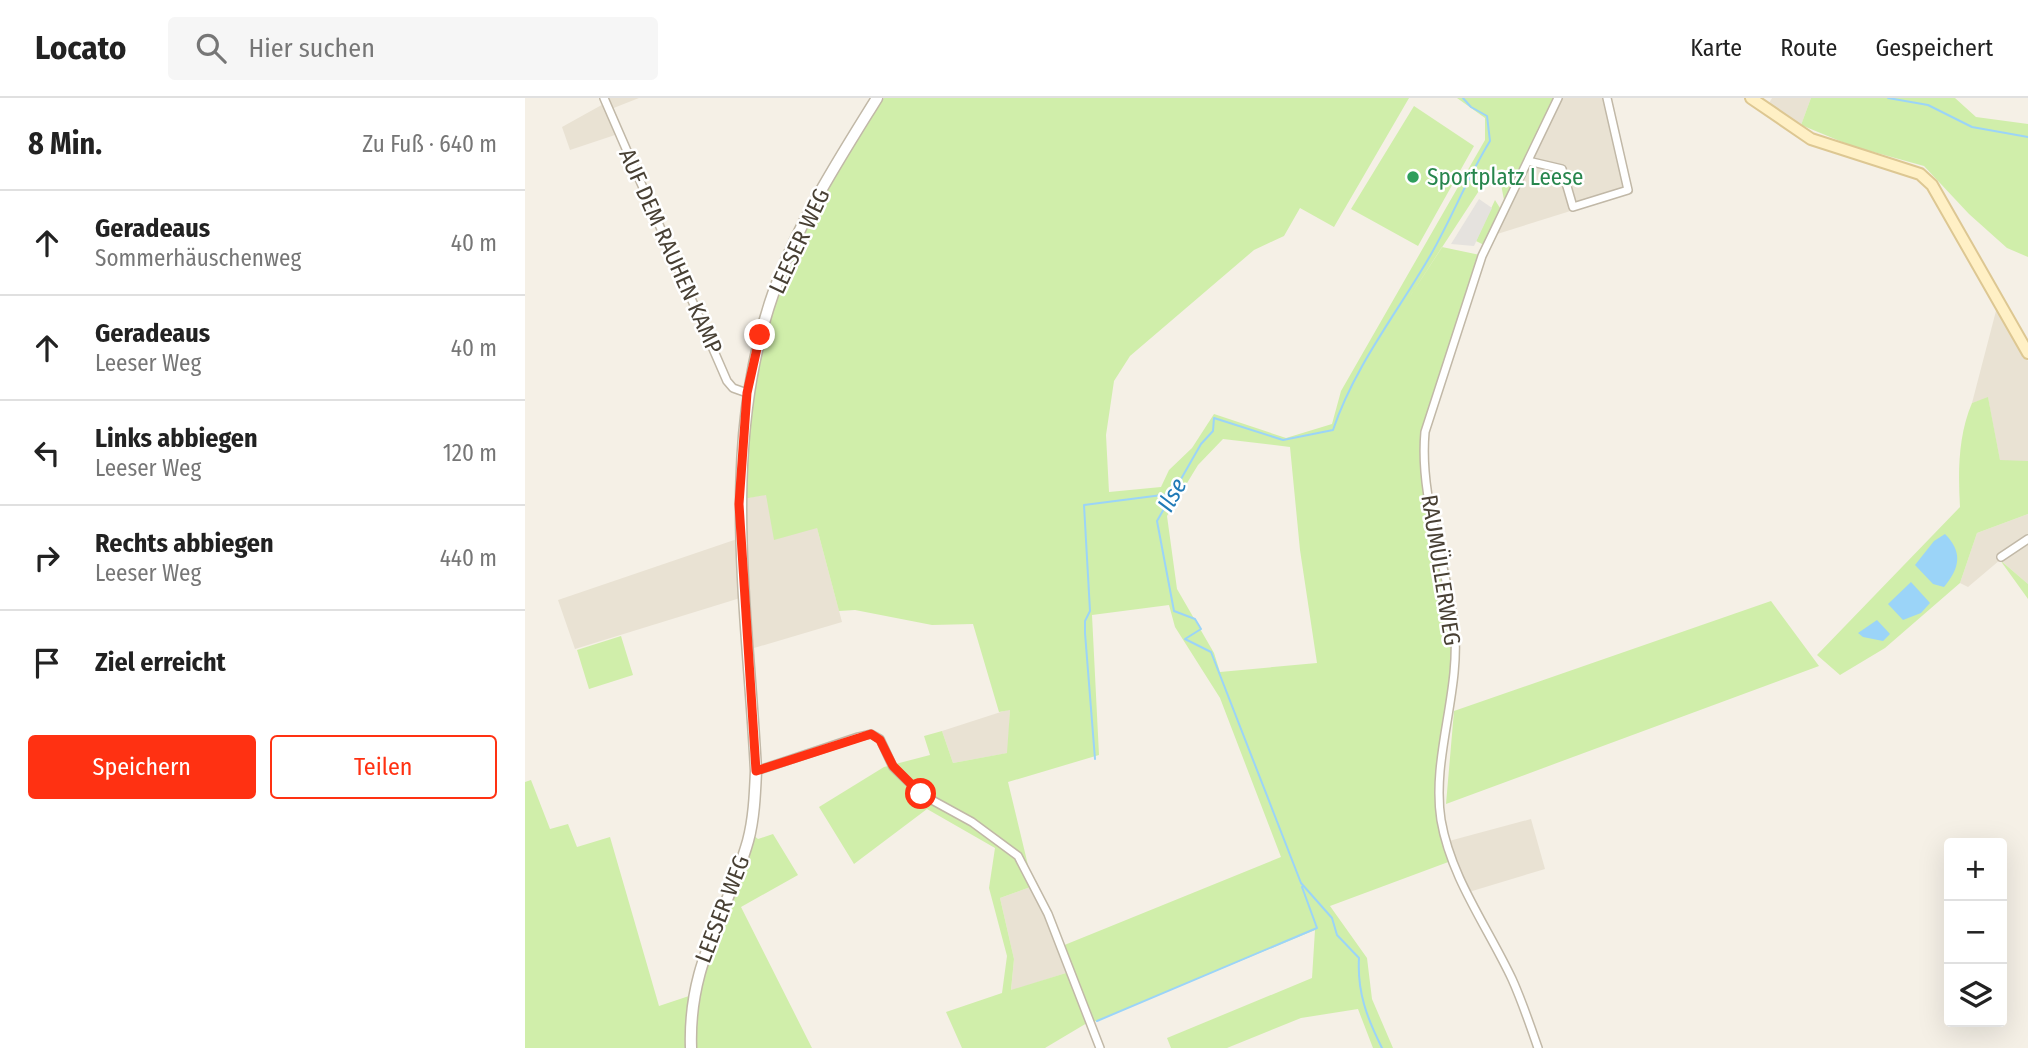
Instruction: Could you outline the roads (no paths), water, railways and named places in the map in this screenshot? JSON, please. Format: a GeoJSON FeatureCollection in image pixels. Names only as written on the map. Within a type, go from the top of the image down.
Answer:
{"type":"FeatureCollection","features":[{"type":"Feature","properties":{"kind":"main road"},"geometry":{"type":"LineString","coordinates":[[1751,98],[1811,139],[1920,173],[1933,185],[2028,353]]}},
{"type":"Feature","properties":{"kind":"street","name":"AUF DEM RAUHEN KAMP"},"geometry":{"type":"LineString","coordinates":[[604,98],[727,380],[733,388],[747,393]]}},
{"type":"Feature","properties":{"kind":"street","name":"LEESER WEG"},"geometry":{"type":"LineString","coordinates":[[691,1048],[696,977],[748,840],[756,771],[739,504],[747,393],[760,335],[791,248],[817,197],[877,98]]}},
{"type":"Feature","properties":{"kind":"street","name":"RAUMÜLLERWEG"},"geometry":{"type":"LineString","coordinates":[[1538,1048],[1512,979],[1461,882],[1441,818],[1440,795],[1455,656],[1452,615],[1423,459],[1425,432],[1482,256],[1558,98]]}},
{"type":"Feature","properties":{"kind":"street"},"geometry":{"type":"LineString","coordinates":[[1528,161],[1562,169],[1573,207],[1628,190],[1607,98]]}},
{"type":"Feature","properties":{"kind":"street"},"geometry":{"type":"LineString","coordinates":[[2001,557],[2028,539]]}},
{"type":"Feature","properties":{"kind":"street"},"geometry":{"type":"LineString","coordinates":[[756,771],[871,734],[880,740],[893,766],[921,794],[972,822],[1018,856],[1048,914],[1100,1048]]}},
{"type":"Feature","properties":{"kind":"water"},"geometry":{"type":"Polygon","coordinates":[[[1945,534],[1955,547],[1957,560],[1956,567],[1944,587],[1933,584],[1915,565],[1934,541],[1945,534]]]}},
{"type":"Feature","properties":{"kind":"water"},"geometry":{"type":"Polygon","coordinates":[[[1911,582],[1930,603],[1921,613],[1903,620],[1888,604],[1911,582]]]}},
{"type":"Feature","properties":{"kind":"water"},"geometry":{"type":"Polygon","coordinates":[[[1877,620],[1890,634],[1883,641],[1863,637],[1858,633],[1877,620]]]}},
{"type":"Feature","properties":{"kind":"waterway","name":"Ilse"},"geometry":{"type":"LineString","coordinates":[[1382,1048],[1364,1004],[1359,958],[1337,935],[1332,918],[1301,883],[1211,652],[1185,639],[1201,629],[1195,619],[1174,611],[1157,521],[1201,444],[1213,431],[1214,418],[1283,440],[1333,430],[1352,384],[1430,256],[1490,141],[1487,116],[1471,107],[1463,98]]}},
{"type":"Feature","properties":{"kind":"waterway"},"geometry":{"type":"LineString","coordinates":[[1888,98],[1928,105],[1972,127],[2028,137]]}},
{"type":"Feature","properties":{"kind":"waterway"},"geometry":{"type":"LineString","coordinates":[[1095,759],[1085,633],[1085,621],[1090,611],[1084,505],[1170,494]]}},
{"type":"Feature","properties":{"kind":"waterway"},"geometry":{"type":"LineString","coordinates":[[1097,1021],[1317,928],[1302,887]]}},
{"type":"Feature","properties":{"kind":"place","name":"Sportplatz Leese"},"geometry":{"type":"Point","coordinates":[1413,177]}}]}
